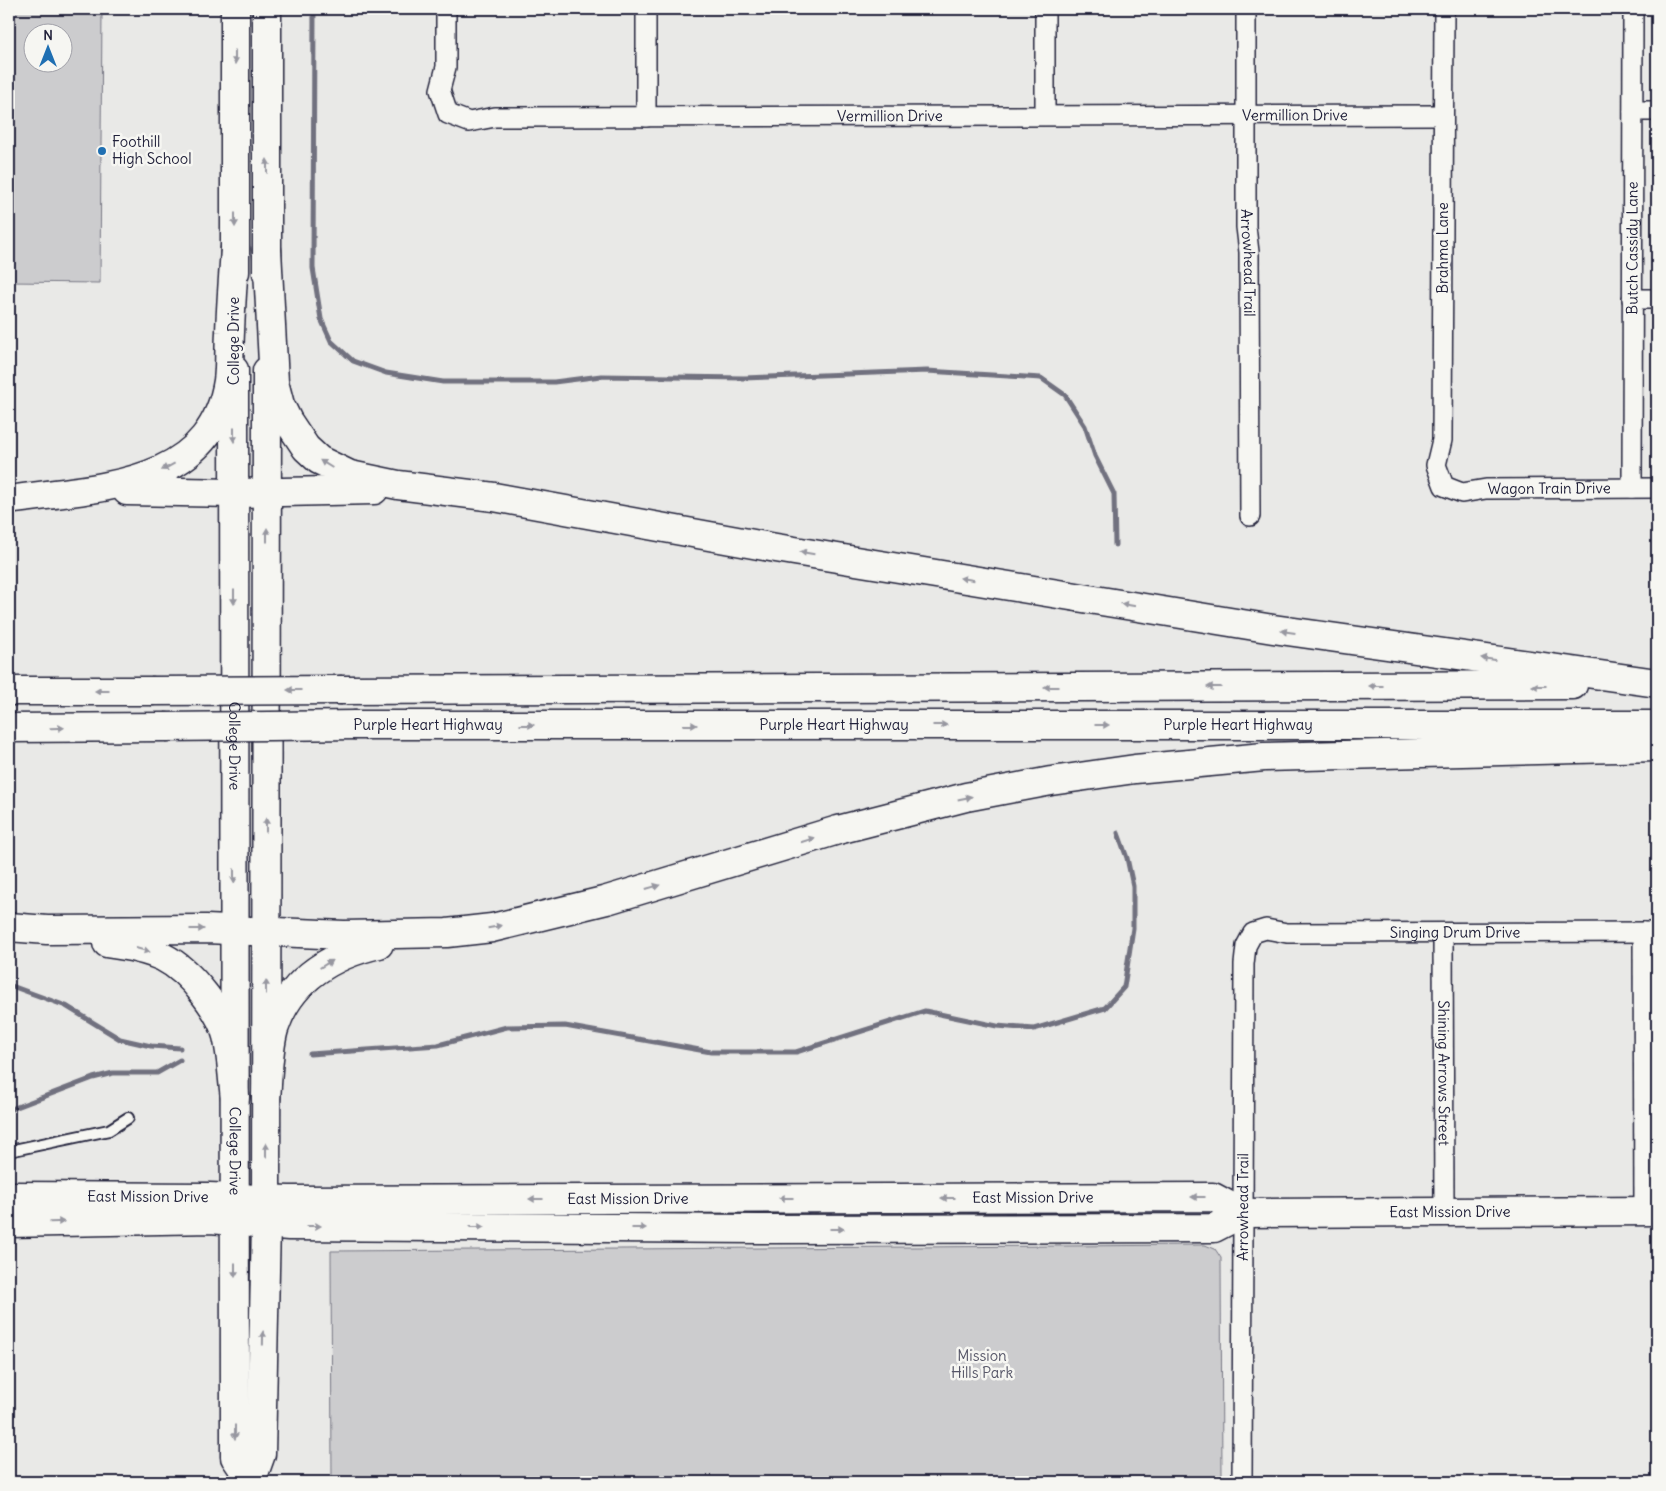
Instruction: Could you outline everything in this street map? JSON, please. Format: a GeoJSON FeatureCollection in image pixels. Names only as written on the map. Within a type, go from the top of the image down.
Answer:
{"type":"FeatureCollection","features":[{"type":"Feature","properties":{"kind":"main road","name":"College Drive"},"geometry":{"type":"LineString","coordinates":[[235,9],[233,930],[235,1457],[250,1481]]}},
{"type":"Feature","properties":{"kind":"main road","name":"College Drive"},"geometry":{"type":"LineString","coordinates":[[250,1481],[261,1454],[266,1212],[267,9]]}},
{"type":"Feature","properties":{"kind":"main road"},"geometry":{"type":"LineString","coordinates":[[9,500],[134,481],[174,465],[190,453],[213,426],[222,409],[228,380],[235,249]]}},
{"type":"Feature","properties":{"kind":"main road"},"geometry":{"type":"LineString","coordinates":[[267,250],[274,382],[280,405],[306,448],[319,460],[350,476],[369,481],[494,497],[776,548],[1272,629],[1657,684]]}},
{"type":"Feature","properties":{"kind":"main road"},"geometry":{"type":"LineString","coordinates":[[55,493],[440,490]]}},
{"type":"Feature","properties":{"kind":"main road"},"geometry":{"type":"LineString","coordinates":[[9,691],[1657,684]]}},
{"type":"Feature","properties":{"kind":"main road","name":"Purple Heart Highway"},"geometry":{"type":"LineString","coordinates":[[9,728],[356,725],[1657,726]]}},
{"type":"Feature","properties":{"kind":"main road"},"geometry":{"type":"LineString","coordinates":[[266,1098],[274,1030],[289,998],[310,974],[350,951],[447,933],[492,928],[540,918],[896,814],[1051,781],[1201,762],[1264,757],[1657,747]]}},
{"type":"Feature","properties":{"kind":"main road"},"geometry":{"type":"LineString","coordinates":[[9,928],[47,930],[233,930],[298,934],[447,933]]}},
{"type":"Feature","properties":{"kind":"main road"},"geometry":{"type":"LineString","coordinates":[[9,928],[47,938],[141,949],[174,962],[189,976],[218,1012],[226,1035],[234,1097]]}},
{"type":"Feature","properties":{"kind":"main road","name":"East Mission Drive"},"geometry":{"type":"LineString","coordinates":[[9,1196],[266,1212],[749,1229],[1214,1228],[1243,1213],[1651,1211]]}},
{"type":"Feature","properties":{"kind":"main road","name":"East Mission Drive"},"geometry":{"type":"LineString","coordinates":[[9,1223],[211,1219],[235,1209]]}},
{"type":"Feature","properties":{"kind":"street","name":"Vermillion Drive"},"geometry":{"type":"LineString","coordinates":[[446,9],[446,67],[440,90],[448,114],[469,122],[495,117],[1044,114],[1443,115]]}},
{"type":"Feature","properties":{"kind":"street"},"geometry":{"type":"LineString","coordinates":[[646,9],[646,117]]}},
{"type":"Feature","properties":{"kind":"street"},"geometry":{"type":"LineString","coordinates":[[1044,114],[1045,9]]}},
{"type":"Feature","properties":{"kind":"street","name":"Arrowhead Trail"},"geometry":{"type":"LineString","coordinates":[[1246,9],[1246,227],[1249,252],[1250,516]]}},
{"type":"Feature","properties":{"kind":"street","name":"Brahma Lane"},"geometry":{"type":"LineString","coordinates":[[1444,9],[1442,440],[1436,465],[1444,486]]}},
{"type":"Feature","properties":{"kind":"street","name":"Butch Cassidy Lane"},"geometry":{"type":"LineString","coordinates":[[1632,9],[1632,488]]}},
{"type":"Feature","properties":{"kind":"street"},"geometry":{"type":"LineString","coordinates":[[1633,111],[1657,110]]}},
{"type":"Feature","properties":{"kind":"street"},"geometry":{"type":"LineString","coordinates":[[1632,299],[1657,299]]}},
{"type":"Feature","properties":{"kind":"street","name":"Wagon Train Drive"},"geometry":{"type":"LineString","coordinates":[[1444,486],[1462,493],[1486,489],[1657,488]]}},
{"type":"Feature","properties":{"kind":"street","name":"Singing Drum Drive"},"geometry":{"type":"LineString","coordinates":[[1253,933],[1266,929],[1287,933],[1650,932]]}},
{"type":"Feature","properties":{"kind":"street"},"geometry":{"type":"LineString","coordinates":[[1650,932],[1651,1211]]}},
{"type":"Feature","properties":{"kind":"street","name":"Arrowhead Trail"},"geometry":{"type":"LineString","coordinates":[[1242,1482],[1244,964],[1246,946],[1253,933]]}},
{"type":"Feature","properties":{"kind":"street","name":"Shining Arrows Street"},"geometry":{"type":"LineString","coordinates":[[1443,933],[1444,1212]]}},
{"type":"Feature","properties":{"kind":"lane"},"geometry":{"type":"LineString","coordinates":[[9,1151],[109,1130],[128,1118]]}},
{"type":"Feature","properties":{"kind":"green space"},"geometry":{"type":"Polygon","coordinates":[[[9,9],[102,9],[100,283],[9,282],[9,9]]]}},
{"type":"Feature","properties":{"kind":"green space","name":"Mission Hills Park"},"geometry":{"type":"Polygon","coordinates":[[[1205,1245],[1215,1249],[1221,1258],[1222,1482],[332,1482],[331,1251],[1205,1245]]]}},
{"type":"Feature","properties":{"kind":"waterway"},"geometry":{"type":"LineString","coordinates":[[314,9],[313,268],[321,319],[331,341],[353,361],[386,373],[443,382],[554,382],[601,376],[744,378],[927,371],[1041,378],[1065,395],[1085,426],[1095,456],[1114,494],[1115,545]]}},
{"type":"Feature","properties":{"kind":"waterway"},"geometry":{"type":"LineString","coordinates":[[310,1054],[438,1045],[507,1027],[565,1026],[711,1052],[796,1052],[925,1011],[997,1026],[1034,1029],[1105,1008],[1124,987],[1133,928],[1133,886],[1127,858],[1118,833]]}},
{"type":"Feature","properties":{"kind":"waterway"},"geometry":{"type":"LineString","coordinates":[[9,985],[66,1006],[120,1039],[151,1046],[180,1048]]}},
{"type":"Feature","properties":{"kind":"waterway"},"geometry":{"type":"LineString","coordinates":[[9,1110],[93,1078],[113,1073],[157,1073],[180,1060]]}},
{"type":"Feature","properties":{"kind":"place","name":"Foothill High School"},"geometry":{"type":"Point","coordinates":[102,151]}}]}
